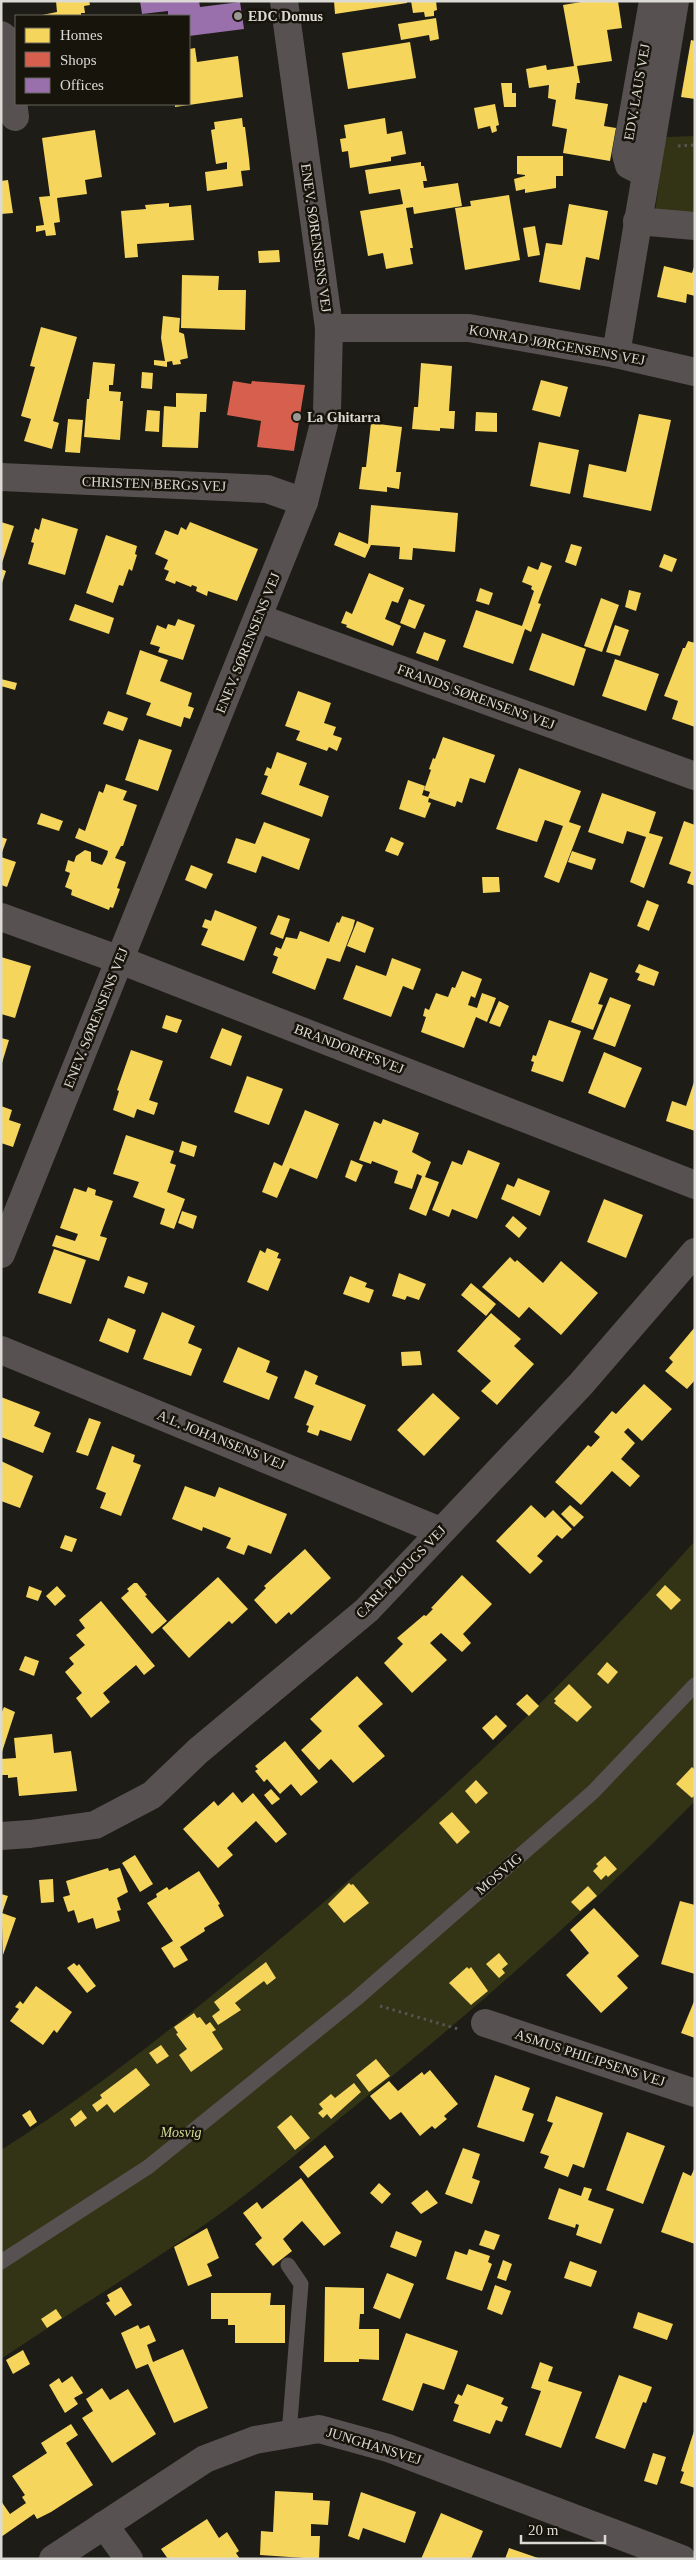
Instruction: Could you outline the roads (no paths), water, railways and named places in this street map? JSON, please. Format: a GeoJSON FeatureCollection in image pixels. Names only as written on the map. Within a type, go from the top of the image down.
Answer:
{"type":"FeatureCollection","features":[{"type":"Feature","properties":{"kind":"street","name":"ENEV. SØRENSENS VEJ"},"geometry":{"type":"LineString","coordinates":[[1,1254],[304,502],[327,412],[329,328],[284,1]]}},
{"type":"Feature","properties":{"kind":"street","name":"EDV. LAUS VEJ"},"geometry":{"type":"LineString","coordinates":[[646,173],[629,165],[626,154],[653,1]]}},
{"type":"Feature","properties":{"kind":"street","name":"EDV. LAUS VEJ"},"geometry":{"type":"LineString","coordinates":[[616,354],[637,221],[676,1],[695,4]]}},
{"type":"Feature","properties":{"kind":"street"},"geometry":{"type":"LineString","coordinates":[[1,35],[5,38],[15,117]]}},
{"type":"Feature","properties":{"kind":"street"},"geometry":{"type":"LineString","coordinates":[[637,221],[695,226]]}},
{"type":"Feature","properties":{"kind":"street","name":"KONRAD JØRGENSENS VEJ"},"geometry":{"type":"LineString","coordinates":[[329,328],[469,328],[616,354],[695,372]]}},
{"type":"Feature","properties":{"kind":"street","name":"CHRISTEN BERGS VEJ"},"geometry":{"type":"LineString","coordinates":[[1,478],[267,489],[304,502]]}},
{"type":"Feature","properties":{"kind":"street","name":"FRANDS SØRENSENS VEJ"},"geometry":{"type":"LineString","coordinates":[[258,618],[695,776]]}},
{"type":"Feature","properties":{"kind":"street","name":"BRANDORFFSVEJ"},"geometry":{"type":"LineString","coordinates":[[1,917],[120,960],[695,1185]]}},
{"type":"Feature","properties":{"kind":"street","name":"CARL PLOUGS VEJ"},"geometry":{"type":"LineString","coordinates":[[1,1836],[34,1834],[96,1825],[152,1795],[198,1751],[367,1610],[581,1384],[695,1252]]}},
{"type":"Feature","properties":{"kind":"street","name":"A.L. JOHANSENS VEJ"},"geometry":{"type":"LineString","coordinates":[[1,1350],[440,1531]]}},
{"type":"Feature","properties":{"kind":"street","name":"ASMUS PHILIPSENS VEJ"},"geometry":{"type":"LineString","coordinates":[[485,2023],[695,2093]]}},
{"type":"Feature","properties":{"kind":"street","name":"JUNGHANSVEJ"},"geometry":{"type":"LineString","coordinates":[[53,2559],[205,2459],[255,2440],[319,2429],[388,2448],[682,2559]]}},
{"type":"Feature","properties":{"kind":"street"},"geometry":{"type":"LineString","coordinates":[[104,2525],[129,2559]]}},
{"type":"Feature","properties":{"kind":"lane","name":"MOSVIG"},"geometry":{"type":"LineString","coordinates":[[1,2262],[148,2167],[356,1999],[593,1792],[695,1685]]}},
{"type":"Feature","properties":{"kind":"lane"},"geometry":{"type":"LineString","coordinates":[[288,2265],[301,2284],[289,2434]]}},
{"type":"Feature","properties":{"kind":"place","name":"EDC Domus"},"geometry":{"type":"Point","coordinates":[238,16]}},
{"type":"Feature","properties":{"kind":"place","name":"La Ghitarra"},"geometry":{"type":"Point","coordinates":[297,417]}},
{"type":"Feature","properties":{"kind":"park label","name":"Mosvig"},"geometry":{"type":"Point","coordinates":[181,2132]}}]}
